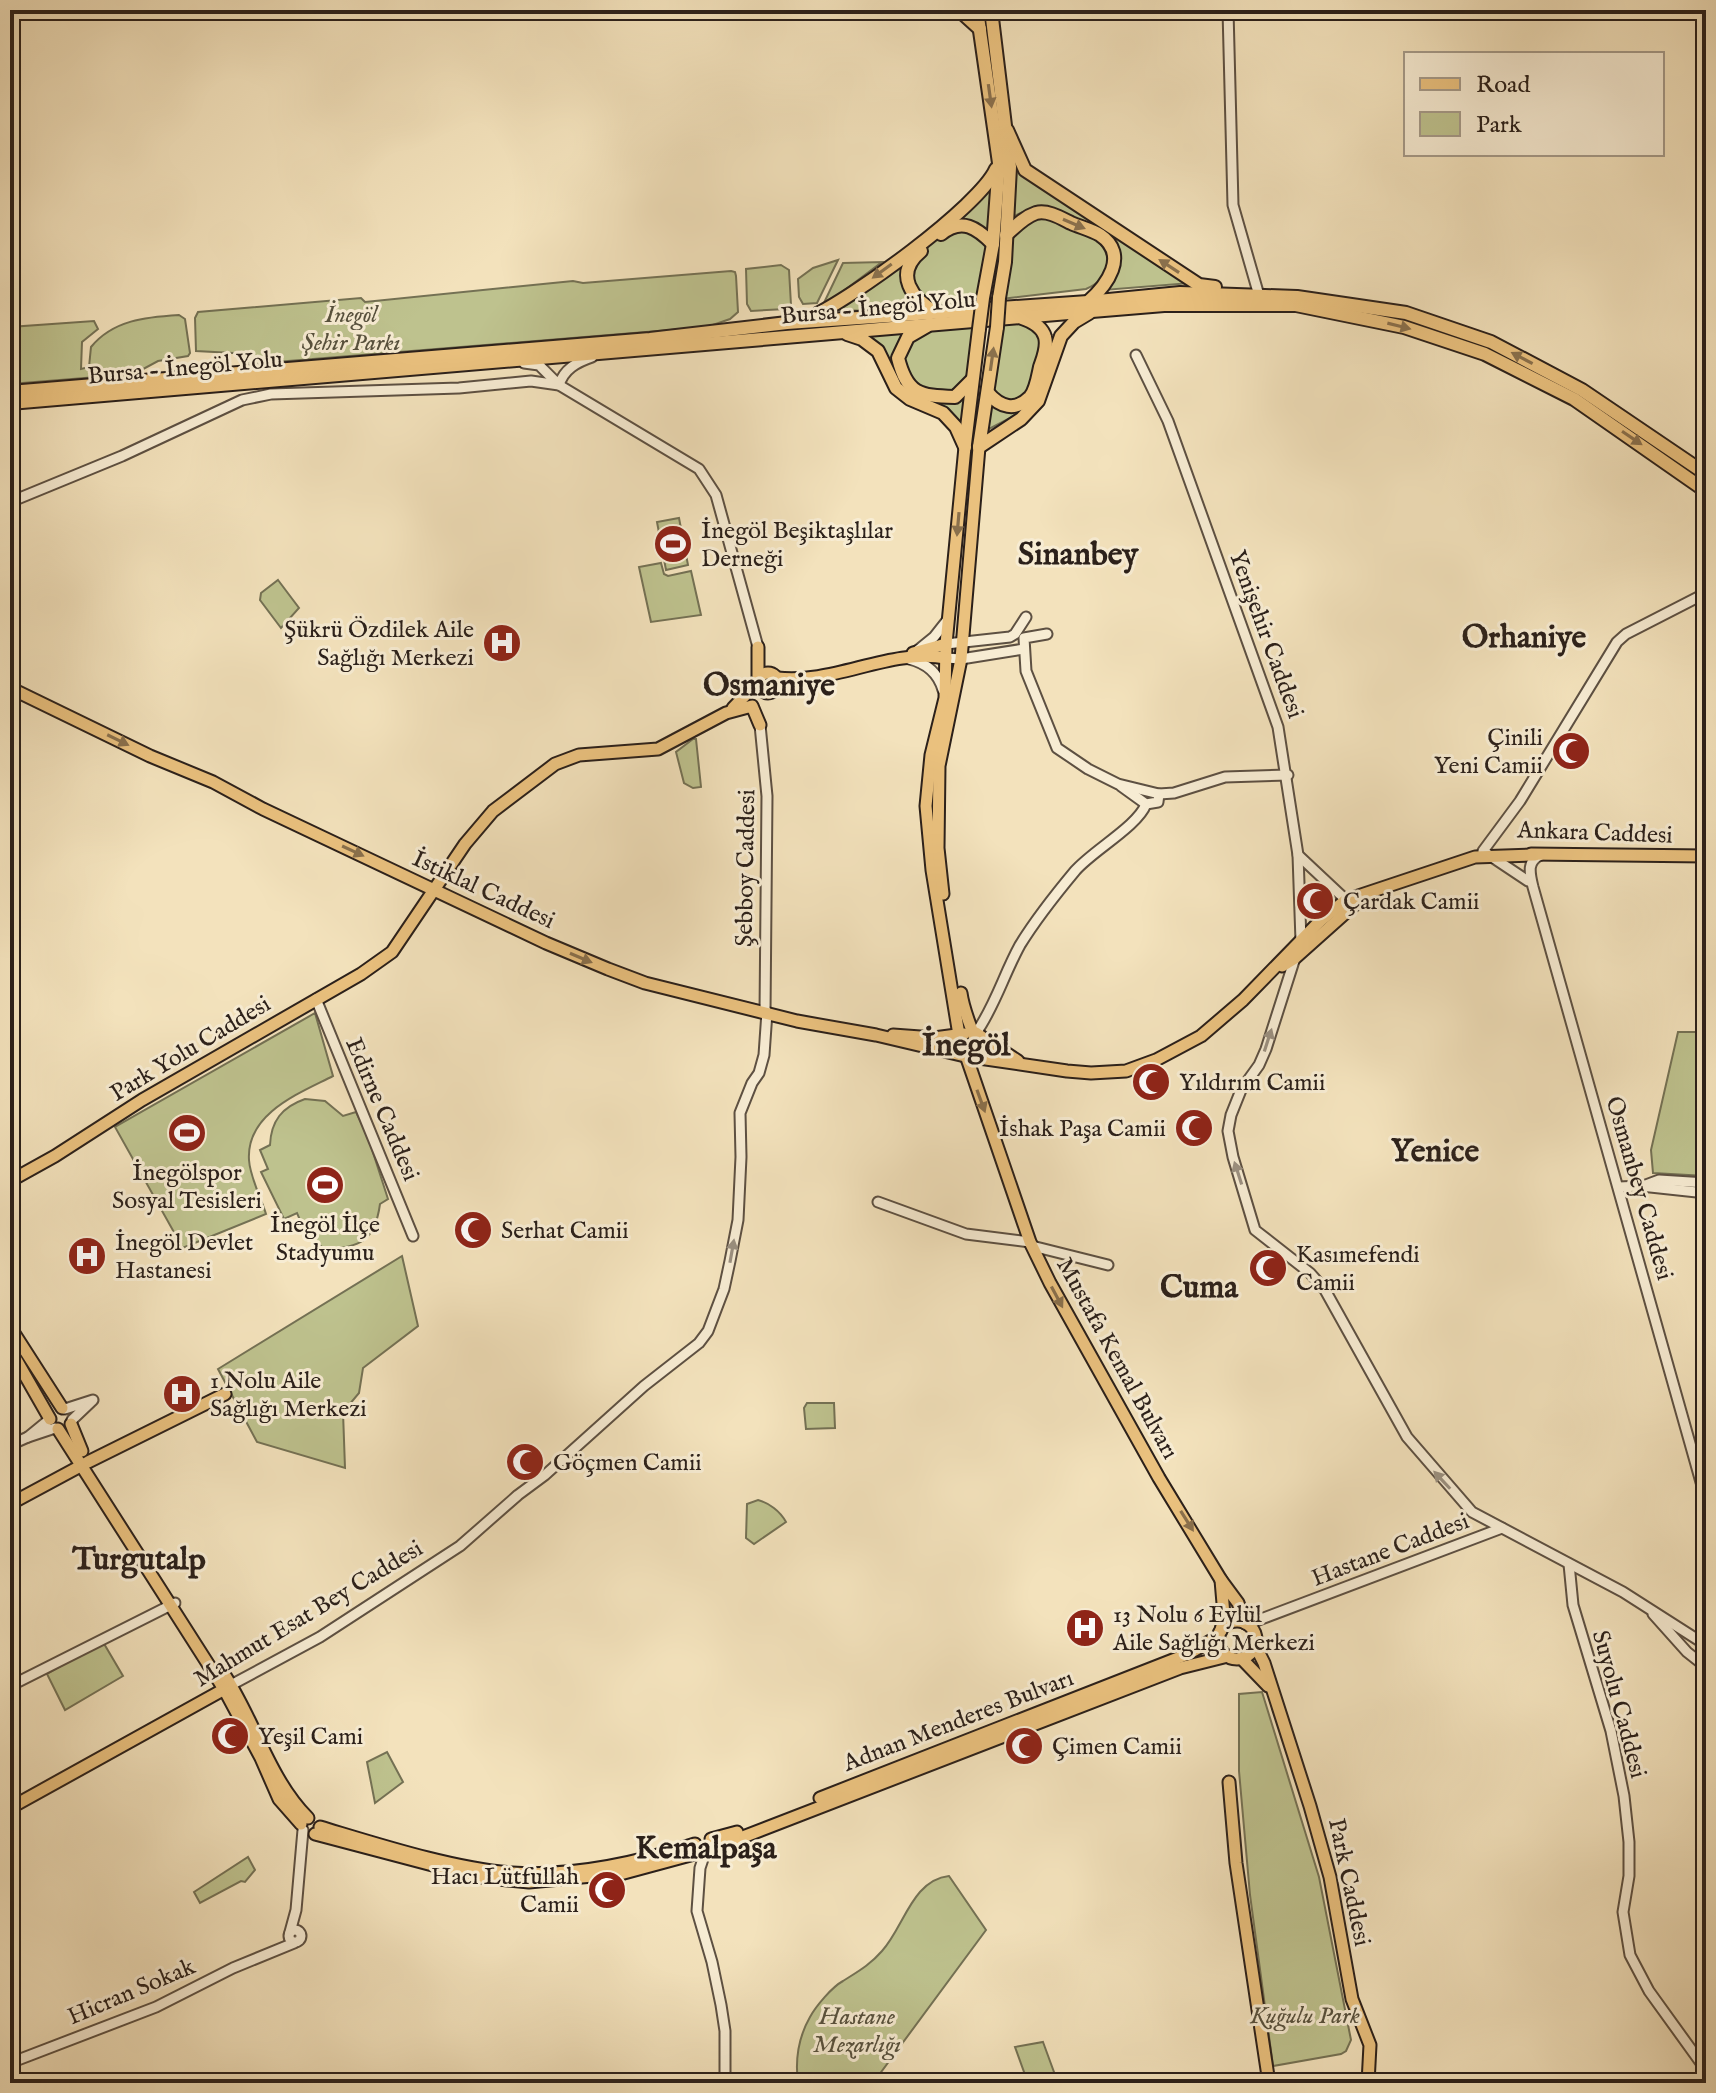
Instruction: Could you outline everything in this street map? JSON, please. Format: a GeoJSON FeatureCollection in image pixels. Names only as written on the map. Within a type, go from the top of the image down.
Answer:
{"type":"FeatureCollection","features":[{"type":"Feature","properties":{"kind":"highway"},"geometry":{"type":"LineString","coordinates":[[959,10],[980,29]]}},
{"type":"Feature","properties":{"kind":"highway"},"geometry":{"type":"LineString","coordinates":[[965,447],[983,298],[993,244],[999,163],[977,10]]}},
{"type":"Feature","properties":{"kind":"highway"},"geometry":{"type":"LineString","coordinates":[[979,447],[1005,262],[1010,167],[991,10]]}},
{"type":"Feature","properties":{"kind":"highway"},"geometry":{"type":"LineString","coordinates":[[996,54],[998,10]]}},
{"type":"Feature","properties":{"kind":"highway"},"geometry":{"type":"LineString","coordinates":[[1007,130],[1025,170],[1199,285],[1297,297]]}},
{"type":"Feature","properties":{"kind":"highway"},"geometry":{"type":"LineString","coordinates":[[801,322],[843,300],[909,252],[978,196],[991,182],[999,163]]}},
{"type":"Feature","properties":{"kind":"highway"},"geometry":{"type":"LineString","coordinates":[[979,447],[1021,419],[1038,401],[1061,336],[1104,288],[1112,275],[1115,261],[1111,246],[1101,235],[1046,212],[1023,219],[1006,235]]}},
{"type":"Feature","properties":{"kind":"highway"},"geometry":{"type":"LineString","coordinates":[[972,380],[955,397],[942,397],[915,390],[903,379],[898,358],[908,337],[933,319],[912,293],[907,268],[913,258],[947,229],[959,225],[971,225],[993,244]]}},
{"type":"Feature","properties":{"kind":"highway","name":"Bursa - İnegöl Yolu"},"geometry":{"type":"LineString","coordinates":[[10,392],[574,345],[801,322],[1019,317],[1180,293],[1297,297],[1406,313],[1491,342],[1582,390],[1706,474]]}},
{"type":"Feature","properties":{"kind":"highway","name":"Bursa - İnegöl Yolu"},"geometry":{"type":"LineString","coordinates":[[10,403],[602,354],[840,332],[933,319],[1090,307],[1296,305],[1404,327],[1485,354],[1574,399],[1706,491]]}},
{"type":"Feature","properties":{"kind":"highway"},"geometry":{"type":"LineString","coordinates":[[988,393],[1000,405],[1008,407],[1017,405],[1033,392],[1046,349],[1046,337],[1040,328],[1019,317]]}},
{"type":"Feature","properties":{"kind":"highway"},"geometry":{"type":"LineString","coordinates":[[840,332],[862,339],[878,351],[896,388],[910,399],[943,413],[956,427],[965,447]]}},
{"type":"Feature","properties":{"kind":"main road"},"geometry":{"type":"LineString","coordinates":[[965,447],[946,644],[945,698],[931,755],[926,806],[932,870],[959,1006],[976,1033],[980,1057]]}},
{"type":"Feature","properties":{"kind":"main road"},"geometry":{"type":"LineString","coordinates":[[959,1006],[938,848],[939,766],[961,659],[979,447]]}},
{"type":"Feature","properties":{"kind":"main road"},"geometry":{"type":"LineString","coordinates":[[756,685],[762,691],[774,683],[817,677],[910,656],[946,644]]}},
{"type":"Feature","properties":{"kind":"main road"},"geometry":{"type":"LineString","coordinates":[[758,647],[774,683]]}},
{"type":"Feature","properties":{"kind":"main road"},"geometry":{"type":"LineString","coordinates":[[758,647],[756,685],[760,725]]}},
{"type":"Feature","properties":{"kind":"main road"},"geometry":{"type":"LineString","coordinates":[[910,656],[946,658]]}},
{"type":"Feature","properties":{"kind":"main road"},"geometry":{"type":"LineString","coordinates":[[726,713],[756,685],[763,674],[774,683]]}},
{"type":"Feature","properties":{"kind":"main road"},"geometry":{"type":"LineString","coordinates":[[435,889],[465,844],[493,811],[555,764],[579,755],[658,749],[726,713],[758,704],[774,683]]}},
{"type":"Feature","properties":{"kind":"main road","name":"İstiklal Caddesi"},"geometry":{"type":"LineString","coordinates":[[10,688],[546,943],[645,983],[797,1021],[876,1035],[965,1056],[1091,1073],[1126,1071],[1175,1051],[1210,1030],[1265,977]]}},
{"type":"Feature","properties":{"kind":"main road"},"geometry":{"type":"LineString","coordinates":[[1265,977],[1346,900],[1484,853]]}},
{"type":"Feature","properties":{"kind":"main road","name":"Ankara Caddesi"},"geometry":{"type":"LineString","coordinates":[[1484,853],[1502,856],[1706,856]]}},
{"type":"Feature","properties":{"kind":"main road","name":"Park Yolu Caddesi"},"geometry":{"type":"LineString","coordinates":[[10,1181],[142,1100],[361,974],[392,952],[435,889]]}},
{"type":"Feature","properties":{"kind":"main road"},"geometry":{"type":"LineString","coordinates":[[1265,977],[1295,958],[1374,890]]}},
{"type":"Feature","properties":{"kind":"main road","name":"Mustafa Kemal Bulvarı"},"geometry":{"type":"LineString","coordinates":[[959,1006],[959,1035],[965,1056],[1031,1244],[1114,1401],[1221,1580],[1238,1603],[1246,1624]]}},
{"type":"Feature","properties":{"kind":"main road"},"geometry":{"type":"LineString","coordinates":[[876,1035],[934,1038],[976,1033],[1022,1063]]}},
{"type":"Feature","properties":{"kind":"main road"},"geometry":{"type":"LineString","coordinates":[[10,1327],[64,1408],[71,1413],[71,1422],[85,1463]]}},
{"type":"Feature","properties":{"kind":"main road"},"geometry":{"type":"LineString","coordinates":[[10,1349],[55,1425],[85,1463],[228,1687],[289,1798],[310,1828]]}},
{"type":"Feature","properties":{"kind":"main road"},"geometry":{"type":"LineString","coordinates":[[10,1504],[225,1394]]}},
{"type":"Feature","properties":{"kind":"main road"},"geometry":{"type":"LineString","coordinates":[[55,1425],[53,1412],[64,1408]]}},
{"type":"Feature","properties":{"kind":"main road"},"geometry":{"type":"LineString","coordinates":[[55,1425],[65,1429],[71,1422]]}},
{"type":"Feature","properties":{"kind":"main road"},"geometry":{"type":"LineString","coordinates":[[1220,1633],[1230,1623],[1246,1624],[1255,1635],[1255,1645],[1250,1653],[1241,1658],[1228,1656],[1220,1648],[1220,1633],[1224,1615],[1221,1580]]}},
{"type":"Feature","properties":{"kind":"main road","name":"Adnan Menderes Bulvarı"},"geometry":{"type":"LineString","coordinates":[[702,1852],[700,1837],[711,1839],[936,1757],[1188,1654],[1220,1633]]}},
{"type":"Feature","properties":{"kind":"main road","name":"Park Caddesi"},"geometry":{"type":"LineString","coordinates":[[1255,1645],[1310,1806],[1330,1877],[1352,1999],[1370,2045],[1368,2083]]}},
{"type":"Feature","properties":{"kind":"main road","name":"Adnan Menderes Bulvarı"},"geometry":{"type":"LineString","coordinates":[[948,1752],[1180,1668],[1228,1656]]}},
{"type":"Feature","properties":{"kind":"main road"},"geometry":{"type":"LineString","coordinates":[[1241,1658],[1272,1691]]}},
{"type":"Feature","properties":{"kind":"main road"},"geometry":{"type":"LineString","coordinates":[[228,1687],[234,1706],[279,1799],[310,1828]]}},
{"type":"Feature","properties":{"kind":"main road","name":"Mahmut Esat Bey Caddesi"},"geometry":{"type":"LineString","coordinates":[[10,1808],[228,1687]]}},
{"type":"Feature","properties":{"kind":"main road"},"geometry":{"type":"LineString","coordinates":[[203,1701],[214,1699],[234,1706]]}},
{"type":"Feature","properties":{"kind":"main road","name":"Adnan Menderes Bulvarı"},"geometry":{"type":"LineString","coordinates":[[310,1828],[456,1864],[523,1873],[554,1873],[702,1852],[918,1769],[936,1757]]}},
{"type":"Feature","properties":{"kind":"main road"},"geometry":{"type":"LineString","coordinates":[[1229,1782],[1237,1874],[1269,2083]]}},
{"type":"Feature","properties":{"kind":"main road"},"geometry":{"type":"LineString","coordinates":[[702,1852],[714,1844],[711,1839]]}},
{"type":"Feature","properties":{"kind":"street"},"geometry":{"type":"LineString","coordinates":[[1228,10],[1233,205],[1258,292]]}},
{"type":"Feature","properties":{"kind":"street"},"geometry":{"type":"LineString","coordinates":[[563,387],[562,375],[578,362],[602,354]]}},
{"type":"Feature","properties":{"kind":"street","name":"Yenişehir Caddesi"},"geometry":{"type":"LineString","coordinates":[[1136,355],[1168,421],[1278,727],[1288,775],[1298,855],[1301,941]]}},
{"type":"Feature","properties":{"kind":"street"},"geometry":{"type":"LineString","coordinates":[[509,362],[539,365],[563,387],[699,469],[718,501],[758,647]]}},
{"type":"Feature","properties":{"kind":"street"},"geometry":{"type":"LineString","coordinates":[[10,502],[122,456],[242,400],[271,394],[459,388],[531,381],[563,387]]}},
{"type":"Feature","properties":{"kind":"street"},"geometry":{"type":"LineString","coordinates":[[1484,853],[1617,642],[1626,634],[1706,593]]}},
{"type":"Feature","properties":{"kind":"street"},"geometry":{"type":"LineString","coordinates":[[946,644],[1010,637],[1026,617]]}},
{"type":"Feature","properties":{"kind":"street"},"geometry":{"type":"LineString","coordinates":[[945,698],[937,674],[910,656],[934,637],[949,618]]}},
{"type":"Feature","properties":{"kind":"street"},"geometry":{"type":"LineString","coordinates":[[963,626],[980,642],[1024,646]]}},
{"type":"Feature","properties":{"kind":"street"},"geometry":{"type":"LineString","coordinates":[[1047,634],[1024,638],[1024,646],[1028,678],[1057,748],[1144,803]]}},
{"type":"Feature","properties":{"kind":"street"},"geometry":{"type":"LineString","coordinates":[[946,658],[961,659],[1007,652],[1024,646]]}},
{"type":"Feature","properties":{"kind":"street"},"geometry":{"type":"LineString","coordinates":[[1007,652],[1028,678]]}},
{"type":"Feature","properties":{"kind":"street"},"geometry":{"type":"LineString","coordinates":[[957,678],[978,656]]}},
{"type":"Feature","properties":{"kind":"street","name":"Şebboy Caddesi"},"geometry":{"type":"LineString","coordinates":[[710,1325],[724,1289],[738,1220],[740,1113],[764,1055],[767,796],[760,725]]}},
{"type":"Feature","properties":{"kind":"street"},"geometry":{"type":"LineString","coordinates":[[1118,784],[1174,793],[1225,777],[1288,775]]}},
{"type":"Feature","properties":{"kind":"street"},"geometry":{"type":"LineString","coordinates":[[976,1033],[1037,919],[1079,867],[1138,818],[1144,795],[1154,792]]}},
{"type":"Feature","properties":{"kind":"street"},"geometry":{"type":"LineString","coordinates":[[1497,834],[1502,856],[1530,884]]}},
{"type":"Feature","properties":{"kind":"street"},"geometry":{"type":"LineString","coordinates":[[1298,855],[1346,900]]}},
{"type":"Feature","properties":{"kind":"street"},"geometry":{"type":"LineString","coordinates":[[1530,884],[1530,866],[1538,855]]}},
{"type":"Feature","properties":{"kind":"street","name":"Osmanbey Caddesi"},"geometry":{"type":"LineString","coordinates":[[1530,884],[1706,1500]]}},
{"type":"Feature","properties":{"kind":"street"},"geometry":{"type":"LineString","coordinates":[[1295,958],[1266,1049],[1241,1090],[1228,1131],[1255,1230],[1310,1273],[1325,1290],[1407,1437],[1472,1512],[1646,1605],[1706,1645]]}},
{"type":"Feature","properties":{"kind":"street","name":"Edirne Caddesi"},"geometry":{"type":"LineString","coordinates":[[316,999],[413,1236]]}},
{"type":"Feature","properties":{"kind":"street"},"geometry":{"type":"LineString","coordinates":[[934,1038],[952,1027],[959,1006]]}},
{"type":"Feature","properties":{"kind":"street"},"geometry":{"type":"LineString","coordinates":[[1641,1186],[1659,1180],[1706,1183]]}},
{"type":"Feature","properties":{"kind":"street"},"geometry":{"type":"LineString","coordinates":[[1619,1187],[1641,1186],[1706,1193]]}},
{"type":"Feature","properties":{"kind":"street"},"geometry":{"type":"LineString","coordinates":[[878,1202],[966,1234],[1031,1244],[1108,1265]]}},
{"type":"Feature","properties":{"kind":"street","name":"Mahmut Esat Bey Caddesi"},"geometry":{"type":"LineString","coordinates":[[228,1687],[320,1637],[460,1546],[644,1386],[699,1343],[710,1325]]}},
{"type":"Feature","properties":{"kind":"street"},"geometry":{"type":"LineString","coordinates":[[64,1408],[93,1400],[71,1422]]}},
{"type":"Feature","properties":{"kind":"street"},"geometry":{"type":"LineString","coordinates":[[10,1445],[55,1425]]}},
{"type":"Feature","properties":{"kind":"street","name":"Hastane Caddesi"},"geometry":{"type":"LineString","coordinates":[[1246,1624],[1502,1528]]}},
{"type":"Feature","properties":{"kind":"street","name":"Suyolu Caddesi"},"geometry":{"type":"LineString","coordinates":[[1569,1564],[1573,1605],[1611,1731],[1624,1796],[1629,1876],[1623,1912],[1630,1955],[1649,1991],[1706,2070]]}},
{"type":"Feature","properties":{"kind":"street"},"geometry":{"type":"LineString","coordinates":[[10,1686],[173,1605]]}},
{"type":"Feature","properties":{"kind":"street"},"geometry":{"type":"LineString","coordinates":[[1646,1605],[1687,1652],[1706,1667]]}},
{"type":"Feature","properties":{"kind":"street","name":"Hicran Sokak"},"geometry":{"type":"LineString","coordinates":[[10,2063],[156,2007],[233,1968],[267,1956],[293,1936],[301,1859],[310,1828]]}},
{"type":"Feature","properties":{"kind":"street"},"geometry":{"type":"LineString","coordinates":[[702,1852],[697,1911],[721,2005],[725,2031],[725,2083]]}},
{"type":"Feature","properties":{"kind":"green space"},"geometry":{"type":"Polygon","coordinates":[[[999,163],[982,309],[937,313],[838,310],[978,196],[999,163]]]}},
{"type":"Feature","properties":{"kind":"green space"},"geometry":{"type":"Polygon","coordinates":[[[1015,165],[1191,283],[1104,290],[1116,246],[1064,215],[1051,211],[1037,209],[1010,219],[1015,165]]]}},
{"type":"Feature","properties":{"kind":"green space"},"geometry":{"type":"Polygon","coordinates":[[[1046,215],[1087,233],[1103,247],[1107,256],[1104,274],[1097,283],[1086,289],[1001,299],[1005,257],[1012,237],[1046,215]]]}},
{"type":"Feature","properties":{"kind":"green space"},"geometry":{"type":"Polygon","coordinates":[[[838,260],[817,303],[803,304],[799,297],[798,279],[813,268],[838,260]]]}},
{"type":"Feature","properties":{"kind":"green space"},"geometry":{"type":"Polygon","coordinates":[[[882,262],[822,307],[843,263],[882,262]]]}},
{"type":"Feature","properties":{"kind":"green space"},"geometry":{"type":"Polygon","coordinates":[[[781,265],[789,270],[791,305],[786,309],[751,311],[747,304],[746,269],[781,265]]]}},
{"type":"Feature","properties":{"kind":"green space","name":"İnegöl Şehir Parkı"},"geometry":{"type":"Polygon","coordinates":[[[731,271],[736,276],[738,312],[730,319],[707,327],[251,364],[233,353],[196,351],[195,318],[198,312],[361,298],[365,302],[573,281],[583,283],[731,271]]]}},
{"type":"Feature","properties":{"kind":"green space"},"geometry":{"type":"Polygon","coordinates":[[[179,315],[185,319],[188,356],[158,361],[134,374],[10,384],[10,327],[94,321],[98,329],[82,342],[81,369],[89,367],[91,347],[109,331],[142,319],[179,315]]]}},
{"type":"Feature","properties":{"kind":"green space"},"geometry":{"type":"Polygon","coordinates":[[[1019,317],[1046,337],[1026,406],[1018,414],[985,431],[988,401],[1017,405],[988,393],[997,318],[1019,317]]]}},
{"type":"Feature","properties":{"kind":"green space"},"geometry":{"type":"Polygon","coordinates":[[[980,319],[965,447],[956,427],[910,399],[878,351],[840,332],[980,319]]]}},
{"type":"Feature","properties":{"kind":"green space","name":"İnegöl Beşiktaşlılar Derneği"},"geometry":{"type":"Polygon","coordinates":[[[679,518],[688,565],[666,570],[657,522],[679,518]]]}},
{"type":"Feature","properties":{"kind":"green space"},"geometry":{"type":"Polygon","coordinates":[[[661,563],[664,574],[668,576],[691,571],[701,615],[651,622],[639,567],[661,563]]]}},
{"type":"Feature","properties":{"kind":"green space"},"geometry":{"type":"Polygon","coordinates":[[[278,580],[299,608],[281,628],[260,600],[261,593],[278,580]]]}},
{"type":"Feature","properties":{"kind":"green space"},"geometry":{"type":"Polygon","coordinates":[[[696,739],[701,787],[693,788],[684,783],[676,752],[696,739]]]}},
{"type":"Feature","properties":{"kind":"green space","name":"İnegölspor Sosyal Tesisleri"},"geometry":{"type":"Polygon","coordinates":[[[315,1013],[333,1076],[291,1098],[256,1129],[250,1144],[249,1160],[266,1214],[175,1251],[175,1234],[115,1127],[315,1013]]]}},
{"type":"Feature","properties":{"kind":"green space"},"geometry":{"type":"Polygon","coordinates":[[[1678,1032],[1706,1032],[1706,1176],[1653,1173],[1651,1150],[1678,1032]]]}},
{"type":"Feature","properties":{"kind":"green space","name":"İnegöl İlçe Stadyumu"},"geometry":{"type":"Polygon","coordinates":[[[305,1099],[325,1101],[343,1116],[356,1112],[368,1137],[388,1199],[380,1204],[370,1234],[348,1247],[325,1249],[307,1236],[297,1213],[284,1219],[261,1172],[268,1169],[260,1150],[270,1145],[275,1122],[290,1106],[305,1099]]]}},
{"type":"Feature","properties":{"kind":"green space"},"geometry":{"type":"Polygon","coordinates":[[[402,1256],[418,1326],[363,1368],[359,1393],[343,1412],[345,1468],[257,1442],[218,1369],[402,1256]]]}},
{"type":"Feature","properties":{"kind":"green space"},"geometry":{"type":"Polygon","coordinates":[[[807,1403],[834,1403],[835,1428],[806,1429],[804,1408],[807,1403]]]}},
{"type":"Feature","properties":{"kind":"green space"},"geometry":{"type":"Polygon","coordinates":[[[758,1500],[774,1508],[786,1522],[754,1544],[746,1538],[747,1504],[758,1500]]]}},
{"type":"Feature","properties":{"kind":"green space"},"geometry":{"type":"Polygon","coordinates":[[[103,1642],[123,1676],[65,1710],[47,1674],[103,1642]]]}},
{"type":"Feature","properties":{"kind":"green space","name":"Kuğulu Park"},"geometry":{"type":"Polygon","coordinates":[[[1262,1692],[1319,1877],[1351,2040],[1341,2054],[1273,2066],[1250,1895],[1239,1771],[1239,1694],[1262,1692]]]}},
{"type":"Feature","properties":{"kind":"green space"},"geometry":{"type":"Polygon","coordinates":[[[387,1752],[403,1782],[375,1803],[367,1762],[387,1752]]]}},
{"type":"Feature","properties":{"kind":"green space"},"geometry":{"type":"Polygon","coordinates":[[[248,1857],[255,1870],[245,1882],[241,1881],[200,1903],[194,1892],[248,1857]]]}},
{"type":"Feature","properties":{"kind":"green space","name":"Hastane Mezarlığı"},"geometry":{"type":"Polygon","coordinates":[[[949,1876],[986,1930],[873,2083],[798,2083],[800,2041],[816,2008],[834,1988],[882,1951],[917,1895],[926,1886],[936,1879],[949,1876]]]}},
{"type":"Feature","properties":{"kind":"green space"},"geometry":{"type":"Polygon","coordinates":[[[1043,2042],[1058,2083],[1028,2083],[1015,2047],[1043,2042]]]}},
{"type":"Feature","properties":{"kind":"place","name":"İnegöl Beşiktaşlılar Derneği"},"geometry":{"type":"Point","coordinates":[673,544]}},
{"type":"Feature","properties":{"kind":"place","name":"Şükrü Özdilek Aile Sağlığı Merkezi"},"geometry":{"type":"Point","coordinates":[502,643]}},
{"type":"Feature","properties":{"kind":"place","name":"Çinili Yeni Camii"},"geometry":{"type":"Point","coordinates":[1571,751]}},
{"type":"Feature","properties":{"kind":"place","name":"Çardak Camii"},"geometry":{"type":"Point","coordinates":[1315,901]}},
{"type":"Feature","properties":{"kind":"place","name":"Yıldırım Camii"},"geometry":{"type":"Point","coordinates":[1151,1082]}},
{"type":"Feature","properties":{"kind":"place","name":"İshak Paşa Camii"},"geometry":{"type":"Point","coordinates":[1194,1128]}},
{"type":"Feature","properties":{"kind":"place","name":"İnegölspor Sosyal Tesisleri"},"geometry":{"type":"Point","coordinates":[187,1133]}},
{"type":"Feature","properties":{"kind":"place","name":"İnegöl İlçe Stadyumu"},"geometry":{"type":"Point","coordinates":[325,1185]}},
{"type":"Feature","properties":{"kind":"place","name":"Serhat Camii"},"geometry":{"type":"Point","coordinates":[473,1230]}},
{"type":"Feature","properties":{"kind":"place","name":"İnegöl Devlet Hastanesi"},"geometry":{"type":"Point","coordinates":[87,1256]}},
{"type":"Feature","properties":{"kind":"place","name":"Kasımefendi Camii"},"geometry":{"type":"Point","coordinates":[1268,1268]}},
{"type":"Feature","properties":{"kind":"place","name":"1 Nolu Aile Sağlığı Merkezi"},"geometry":{"type":"Point","coordinates":[182,1394]}},
{"type":"Feature","properties":{"kind":"place","name":"Göçmen Camii"},"geometry":{"type":"Point","coordinates":[525,1462]}},
{"type":"Feature","properties":{"kind":"place","name":"13 Nolu 6 Eylül Aile Sağlığı Merkezi"},"geometry":{"type":"Point","coordinates":[1085,1628]}},
{"type":"Feature","properties":{"kind":"place","name":"Yeşil Cami"},"geometry":{"type":"Point","coordinates":[230,1736]}},
{"type":"Feature","properties":{"kind":"place","name":"Çimen Camii"},"geometry":{"type":"Point","coordinates":[1024,1746]}},
{"type":"Feature","properties":{"kind":"place","name":"Hacı Lütfullah Camii"},"geometry":{"type":"Point","coordinates":[607,1890]}},
{"type":"Feature","properties":{"kind":"district","name":"Sinanbey"},"geometry":{"type":"Point","coordinates":[1078,553]}},
{"type":"Feature","properties":{"kind":"district","name":"Orhaniye"},"geometry":{"type":"Point","coordinates":[1524,636]}},
{"type":"Feature","properties":{"kind":"district","name":"Osmaniye"},"geometry":{"type":"Point","coordinates":[769,684]}},
{"type":"Feature","properties":{"kind":"district","name":"İnegöl"},"geometry":{"type":"Point","coordinates":[966,1044]}},
{"type":"Feature","properties":{"kind":"district","name":"Yenice"},"geometry":{"type":"Point","coordinates":[1435,1150]}},
{"type":"Feature","properties":{"kind":"district","name":"Cuma"},"geometry":{"type":"Point","coordinates":[1199,1286]}},
{"type":"Feature","properties":{"kind":"district","name":"Turgutalp"},"geometry":{"type":"Point","coordinates":[139,1558]}},
{"type":"Feature","properties":{"kind":"district","name":"Kemalpaşa"},"geometry":{"type":"Point","coordinates":[706,1847]}}]}
